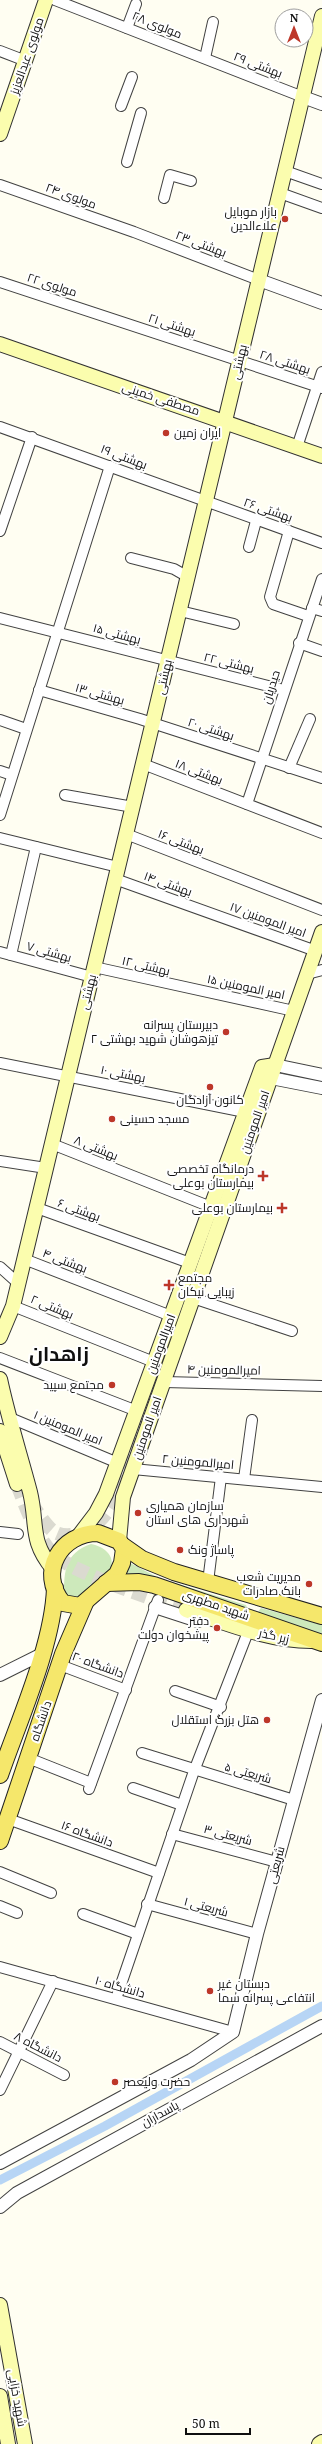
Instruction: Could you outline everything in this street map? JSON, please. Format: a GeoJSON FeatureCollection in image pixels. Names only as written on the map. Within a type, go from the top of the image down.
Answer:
{"type":"FeatureCollection","features":[{"type":"Feature","properties":{"kind":"main road","name":"مولوی عبدالعزیز"},"geometry":{"type":"LineString","coordinates":[[2,125],[47,0]]}},
{"type":"Feature","properties":{"kind":"main road","name":"بهشتی"},"geometry":{"type":"LineString","coordinates":[[0,1337],[13,1306],[37,1208],[322,16]]}},
{"type":"Feature","properties":{"kind":"main road","name":"مصطفی خمینی"},"geometry":{"type":"LineString","coordinates":[[0,344],[322,456]]}},
{"type":"Feature","properties":{"kind":"main road","name":"امیر المومنین"},"geometry":{"type":"LineString","coordinates":[[120,1543],[120,1509],[133,1469],[322,932]]}},
{"type":"Feature","properties":{"kind":"main road","name":"امیرالمومنین"},"geometry":{"type":"LineString","coordinates":[[77,1538],[101,1505],[118,1463],[262,1066],[273,1071]]}},
{"type":"Feature","properties":{"kind":"main road"},"geometry":{"type":"LineString","coordinates":[[142,1425],[179,1327],[191,1304]]}},
{"type":"Feature","properties":{"kind":"main road"},"geometry":{"type":"LineString","coordinates":[[0,1379],[8,1417],[30,1492],[35,1535],[42,1555],[53,1570]]}},
{"type":"Feature","properties":{"kind":"main road"},"geometry":{"type":"LineString","coordinates":[[0,1431],[17,1484]]}},
{"type":"Feature","properties":{"kind":"main road"},"geometry":{"type":"LineString","coordinates":[[98,1533],[120,1543],[124,1550],[122,1563],[117,1574],[80,1606],[63,1603],[57,1595],[53,1570],[56,1555],[62,1547],[77,1538],[98,1533]]}},
{"type":"Feature","properties":{"kind":"main road","name":"شهید مطهری"},"geometry":{"type":"LineString","coordinates":[[120,1543],[142,1559],[154,1565],[322,1616]]}},
{"type":"Feature","properties":{"kind":"main road","name":"شهید مطهری"},"geometry":{"type":"LineString","coordinates":[[106,1583],[139,1582],[154,1585],[319,1642]]}},
{"type":"Feature","properties":{"kind":"main road","name":"دانشگاه"},"geometry":{"type":"LineString","coordinates":[[0,1775],[42,1654],[51,1620],[55,1586]]}},
{"type":"Feature","properties":{"kind":"main road"},"geometry":{"type":"LineString","coordinates":[[252,1618],[258,1597]]}},
{"type":"Feature","properties":{"kind":"main road","name":"دانشگاه"},"geometry":{"type":"LineString","coordinates":[[0,1841],[60,1665],[85,1603]]}},
{"type":"Feature","properties":{"kind":"main road","name":"زیر گذر"},"geometry":{"type":"LineString","coordinates":[[186,1610],[252,1632],[291,1641],[319,1642]]}},
{"type":"Feature","properties":{"kind":"main road","name":"شهید خزایی"},"geometry":{"type":"LineString","coordinates":[[0,2305],[25,2444]]}},
{"type":"Feature","properties":{"kind":"main road","name":"شهید خزایی"},"geometry":{"type":"LineString","coordinates":[[0,2396],[8,2444]]}},
{"type":"Feature","properties":{"kind":"street","name":"مولوی ۲۸"},"geometry":{"type":"LineString","coordinates":[[47,0],[127,28],[205,58]]}},
{"type":"Feature","properties":{"kind":"street"},"geometry":{"type":"LineString","coordinates":[[127,28],[136,4]]}},
{"type":"Feature","properties":{"kind":"street"},"geometry":{"type":"LineString","coordinates":[[205,58],[212,22]]}},
{"type":"Feature","properties":{"kind":"street"},"geometry":{"type":"LineString","coordinates":[[0,51],[26,60]]}},
{"type":"Feature","properties":{"kind":"street","name":"بهشتی ۲۹"},"geometry":{"type":"LineString","coordinates":[[205,58],[303,97]]}},
{"type":"Feature","properties":{"kind":"street"},"geometry":{"type":"LineString","coordinates":[[121,106],[132,77]]}},
{"type":"Feature","properties":{"kind":"street"},"geometry":{"type":"LineString","coordinates":[[303,97],[322,104]]}},
{"type":"Feature","properties":{"kind":"street"},"geometry":{"type":"LineString","coordinates":[[127,162],[141,113]]}},
{"type":"Feature","properties":{"kind":"street"},"geometry":{"type":"LineString","coordinates":[[285,171],[322,184]]}},
{"type":"Feature","properties":{"kind":"street"},"geometry":{"type":"LineString","coordinates":[[164,198],[170,175],[192,180]]}},
{"type":"Feature","properties":{"kind":"street","name":"مولوی ۲۴"},"geometry":{"type":"LineString","coordinates":[[0,185],[134,232]]}},
{"type":"Feature","properties":{"kind":"street"},"geometry":{"type":"LineString","coordinates":[[280,193],[322,208]]}},
{"type":"Feature","properties":{"kind":"street","name":"بهشتی ۲۳"},"geometry":{"type":"LineString","coordinates":[[134,232],[259,280]]}},
{"type":"Feature","properties":{"kind":"street"},"geometry":{"type":"LineString","coordinates":[[259,280],[322,304]]}},
{"type":"Feature","properties":{"kind":"street","name":"مولوی ۲۲"},"geometry":{"type":"LineString","coordinates":[[0,282],[97,314]]}},
{"type":"Feature","properties":{"kind":"street","name":"بهشتی ۲۱"},"geometry":{"type":"LineString","coordinates":[[97,314],[240,361]]}},
{"type":"Feature","properties":{"kind":"street","name":"بهشتی ۲۸"},"geometry":{"type":"LineString","coordinates":[[240,361],[320,387]]}},
{"type":"Feature","properties":{"kind":"street"},"geometry":{"type":"LineString","coordinates":[[297,447],[320,387],[322,372]]}},
{"type":"Feature","properties":{"kind":"street","name":"بهشتی ۱۹"},"geometry":{"type":"LineString","coordinates":[[0,427],[32,437],[206,501]]}},
{"type":"Feature","properties":{"kind":"street"},"geometry":{"type":"LineString","coordinates":[[0,531],[32,437]]}},
{"type":"Feature","properties":{"kind":"street"},"geometry":{"type":"LineString","coordinates":[[0,815],[26,729],[59,632],[110,466]]}},
{"type":"Feature","properties":{"kind":"street","name":"بهشتی ۲۶"},"geometry":{"type":"LineString","coordinates":[[206,501],[256,521],[322,543]]}},
{"type":"Feature","properties":{"kind":"street"},"geometry":{"type":"LineString","coordinates":[[249,547],[256,521]]}},
{"type":"Feature","properties":{"kind":"street"},"geometry":{"type":"LineString","coordinates":[[289,531],[270,597],[273,604],[310,612],[322,611]]}},
{"type":"Feature","properties":{"kind":"street"},"geometry":{"type":"LineString","coordinates":[[131,558],[174,569],[188,577]]}},
{"type":"Feature","properties":{"kind":"street","name":"حیدریان"},"geometry":{"type":"LineString","coordinates":[[247,804],[299,643],[322,579]]}},
{"type":"Feature","properties":{"kind":"street"},"geometry":{"type":"LineString","coordinates":[[180,611],[234,624]]}},
{"type":"Feature","properties":{"kind":"street","name":"بهشتی ۱۵"},"geometry":{"type":"LineString","coordinates":[[0,618],[168,661]]}},
{"type":"Feature","properties":{"kind":"street"},"geometry":{"type":"LineString","coordinates":[[299,643],[322,651]]}},
{"type":"Feature","properties":{"kind":"street","name":"بهشتی ۲۲"},"geometry":{"type":"LineString","coordinates":[[168,661],[284,690]]}},
{"type":"Feature","properties":{"kind":"street","name":"بهشتی ۱۳"},"geometry":{"type":"LineString","coordinates":[[39,690],[153,724]]}},
{"type":"Feature","properties":{"kind":"street"},"geometry":{"type":"LineString","coordinates":[[289,768],[310,719]]}},
{"type":"Feature","properties":{"kind":"street"},"geometry":{"type":"LineString","coordinates":[[0,720],[26,729]]}},
{"type":"Feature","properties":{"kind":"street","name":"بهشتی ۲۰"},"geometry":{"type":"LineString","coordinates":[[153,724],[322,778]]}},
{"type":"Feature","properties":{"kind":"street","name":"بهشتی ۱۸"},"geometry":{"type":"LineString","coordinates":[[143,764],[322,833]]}},
{"type":"Feature","properties":{"kind":"street"},"geometry":{"type":"LineString","coordinates":[[0,770],[12,775]]}},
{"type":"Feature","properties":{"kind":"street"},"geometry":{"type":"LineString","coordinates":[[65,795],[133,807]]}},
{"type":"Feature","properties":{"kind":"street","name":"بهشتی ۱۶"},"geometry":{"type":"LineString","coordinates":[[126,834],[322,910]]}},
{"type":"Feature","properties":{"kind":"street","name":"بهشتی ۱۴"},"geometry":{"type":"LineString","coordinates":[[0,838],[36,847],[117,873],[213,914]]}},
{"type":"Feature","properties":{"kind":"street"},"geometry":{"type":"LineString","coordinates":[[11,955],[36,847]]}},
{"type":"Feature","properties":{"kind":"street","name":"امیر المومنین ۱۷"},"geometry":{"type":"LineString","coordinates":[[213,914],[316,951]]}},
{"type":"Feature","properties":{"kind":"street","name":"بهشتی ۷"},"geometry":{"type":"LineString","coordinates":[[0,952],[93,972]]}},
{"type":"Feature","properties":{"kind":"street"},"geometry":{"type":"LineString","coordinates":[[307,974],[322,970]]}},
{"type":"Feature","properties":{"kind":"street","name":"بهشتی ۱۲"},"geometry":{"type":"LineString","coordinates":[[93,972],[193,989]]}},
{"type":"Feature","properties":{"kind":"street","name":"امیر المومنین ۱۵"},"geometry":{"type":"LineString","coordinates":[[193,989],[294,1010]]}},
{"type":"Feature","properties":{"kind":"street","name":"بهشتی ۱۰"},"geometry":{"type":"LineString","coordinates":[[0,1063],[245,1112]]}},
{"type":"Feature","properties":{"kind":"street"},"geometry":{"type":"LineString","coordinates":[[273,1071],[322,1076]]}},
{"type":"Feature","properties":{"kind":"street"},"geometry":{"type":"LineString","coordinates":[[273,1071],[322,1088]]}},
{"type":"Feature","properties":{"kind":"street","name":"بهشتی ۸"},"geometry":{"type":"LineString","coordinates":[[52,1144],[211,1208]]}},
{"type":"Feature","properties":{"kind":"street"},"geometry":{"type":"LineString","coordinates":[[0,1161],[46,1168]]}},
{"type":"Feature","properties":{"kind":"street","name":"بهشتی ۶"},"geometry":{"type":"LineString","coordinates":[[37,1208],[190,1263]]}},
{"type":"Feature","properties":{"kind":"street","name":"بهشتی ۴"},"geometry":{"type":"LineString","coordinates":[[24,1260],[171,1316]]}},
{"type":"Feature","properties":{"kind":"street"},"geometry":{"type":"LineString","coordinates":[[0,1267],[18,1284]]}},
{"type":"Feature","properties":{"kind":"street"},"geometry":{"type":"LineString","coordinates":[[191,1304],[292,1331]]}},
{"type":"Feature","properties":{"kind":"street","name":"بهشتی ۲"},"geometry":{"type":"LineString","coordinates":[[13,1306],[154,1362]]}},
{"type":"Feature","properties":{"kind":"street"},"geometry":{"type":"LineString","coordinates":[[0,1358],[137,1411]]}},
{"type":"Feature","properties":{"kind":"street","name":"امیرالمومنین ۴"},"geometry":{"type":"LineString","coordinates":[[164,1382],[322,1386]]}},
{"type":"Feature","properties":{"kind":"street","name":"امیر المومنین ۱"},"geometry":{"type":"LineString","coordinates":[[8,1417],[118,1463]]}},
{"type":"Feature","properties":{"kind":"street"},"geometry":{"type":"LineString","coordinates":[[244,1479],[252,1420]]}},
{"type":"Feature","properties":{"kind":"street","name":"امیرالمومنین ۲"},"geometry":{"type":"LineString","coordinates":[[133,1469],[322,1487]]}},
{"type":"Feature","properties":{"kind":"street"},"geometry":{"type":"LineString","coordinates":[[208,1582],[221,1477]]}},
{"type":"Feature","properties":{"kind":"street"},"geometry":{"type":"LineString","coordinates":[[0,1532],[18,1534]]}},
{"type":"Feature","properties":{"kind":"street"},"geometry":{"type":"LineString","coordinates":[[28,1758],[90,1786],[126,1690],[156,1603],[246,1637],[221,1707],[194,1771],[147,1904],[116,2000]]}},
{"type":"Feature","properties":{"kind":"street"},"geometry":{"type":"LineString","coordinates":[[0,1675],[42,1654]]}},
{"type":"Feature","properties":{"kind":"street","name":"دانشگاه ۲۰"},"geometry":{"type":"LineString","coordinates":[[60,1665],[126,1690]]}},
{"type":"Feature","properties":{"kind":"street"},"geometry":{"type":"LineString","coordinates":[[175,1691],[221,1707]]}},
{"type":"Feature","properties":{"kind":"street","name":"شریعتی"},"geometry":{"type":"LineString","coordinates":[[233,2032],[257,1934],[322,1700]]}},
{"type":"Feature","properties":{"kind":"street","name":"شریعتی ۵"},"geometry":{"type":"LineString","coordinates":[[142,1753],[194,1771],[294,1800]]}},
{"type":"Feature","properties":{"kind":"street"},"geometry":{"type":"LineString","coordinates":[[133,1788],[182,1805]]}},
{"type":"Feature","properties":{"kind":"street","name":"دانشگاه ۱۶"},"geometry":{"type":"LineString","coordinates":[[8,1819],[159,1873]]}},
{"type":"Feature","properties":{"kind":"street","name":"شریعتی ۳"},"geometry":{"type":"LineString","coordinates":[[172,1834],[277,1862]]}},
{"type":"Feature","properties":{"kind":"street"},"geometry":{"type":"LineString","coordinates":[[0,1872],[52,1893]]}},
{"type":"Feature","properties":{"kind":"street","name":"شریعتی ۱"},"geometry":{"type":"LineString","coordinates":[[147,1904],[257,1934]]}},
{"type":"Feature","properties":{"kind":"street"},"geometry":{"type":"LineString","coordinates":[[0,1906],[17,1913]]}},
{"type":"Feature","properties":{"kind":"street"},"geometry":{"type":"LineString","coordinates":[[83,1914],[138,1934]]}},
{"type":"Feature","properties":{"kind":"street","name":"دانشگاه ۱۰"},"geometry":{"type":"LineString","coordinates":[[0,1967],[233,2032]]}},
{"type":"Feature","properties":{"kind":"street"},"geometry":{"type":"LineString","coordinates":[[0,2090],[53,1981]]}},
{"type":"Feature","properties":{"kind":"street","name":"پاسداران"},"geometry":{"type":"LineString","coordinates":[[0,2207],[17,2193],[322,2026]]}},
{"type":"Feature","properties":{"kind":"street"},"geometry":{"type":"LineString","coordinates":[[0,2163],[191,2060],[233,2032]]}},
{"type":"Feature","properties":{"kind":"street","name":"دانشگاه ۸"},"geometry":{"type":"LineString","coordinates":[[0,2042],[64,2075]]}},
{"type":"Feature","properties":{"kind":"green space"},"geometry":{"type":"Polygon","coordinates":[[[91,1544],[105,1550],[111,1558],[111,1567],[106,1574],[90,1585],[76,1601],[64,1595],[66,1571],[71,1558],[76,1552],[91,1544]]]}},
{"type":"Feature","properties":{"kind":"green space"},"geometry":{"type":"Polygon","coordinates":[[[130,1563],[159,1578],[246,1605],[248,1610],[123,1575],[130,1563]]]}},
{"type":"Feature","properties":{"kind":"green space"},"geometry":{"type":"Polygon","coordinates":[[[261,1608],[322,1625],[322,1636],[257,1613],[261,1608]]]}},
{"type":"Feature","properties":{"kind":"waterway"},"geometry":{"type":"LineString","coordinates":[[0,2180],[105,2126],[322,2006]]}},
{"type":"Feature","properties":{"kind":"tunnel"},"geometry":{"type":"LineString","coordinates":[[30,1502],[47,1525],[56,1533],[71,1535],[90,1528],[101,1519],[110,1508],[117,1495],[136,1439]]}},
{"type":"Feature","properties":{"kind":"tunnel"},"geometry":{"type":"LineString","coordinates":[[17,1484],[31,1520],[40,1537],[51,1552],[61,1560],[94,1577],[186,1610]]}},
{"type":"Feature","properties":{"kind":"place","name":"بازار موبایل علاءالدین"},"geometry":{"type":"Point","coordinates":[285,219]}},
{"type":"Feature","properties":{"kind":"place","name":"ایران زمین"},"geometry":{"type":"Point","coordinates":[166,433]}},
{"type":"Feature","properties":{"kind":"place","name":"دبیرستان پسرانه تیزهوشان شهید بهشتی ۲"},"geometry":{"type":"Point","coordinates":[226,1032]}},
{"type":"Feature","properties":{"kind":"place","name":"کانون آزادگان"},"geometry":{"type":"Point","coordinates":[210,1087]}},
{"type":"Feature","properties":{"kind":"place","name":"مسجد حسینی"},"geometry":{"type":"Point","coordinates":[112,1119]}},
{"type":"Feature","properties":{"kind":"place","name":"درمانگاه تخصصی بیمارستان بوعلی"},"geometry":{"type":"Point","coordinates":[263,1176]}},
{"type":"Feature","properties":{"kind":"place","name":"بیمارستان بوعلی"},"geometry":{"type":"Point","coordinates":[282,1208]}},
{"type":"Feature","properties":{"kind":"place","name":"مجتمع زیبایی نیکان"},"geometry":{"type":"Point","coordinates":[169,1285]}},
{"type":"Feature","properties":{"kind":"place","name":"مجتمع سپید"},"geometry":{"type":"Point","coordinates":[112,1385]}},
{"type":"Feature","properties":{"kind":"place","name":"سازمان همیاری شهرداری های استان"},"geometry":{"type":"Point","coordinates":[138,1513]}},
{"type":"Feature","properties":{"kind":"place","name":"پاساژ ونک"},"geometry":{"type":"Point","coordinates":[180,1550]}},
{"type":"Feature","properties":{"kind":"place","name":"مدیریت شعب بانک صادرات"},"geometry":{"type":"Point","coordinates":[309,1584]}},
{"type":"Feature","properties":{"kind":"place","name":"دفتر پیشخوان دولت"},"geometry":{"type":"Point","coordinates":[217,1628]}},
{"type":"Feature","properties":{"kind":"place","name":"هتل بزرگ استقلال"},"geometry":{"type":"Point","coordinates":[267,1720]}},
{"type":"Feature","properties":{"kind":"place","name":"دبستان غیر انتفاعی پسرانه سما"},"geometry":{"type":"Point","coordinates":[210,1991]}},
{"type":"Feature","properties":{"kind":"place","name":"حضرت ولیعصر"},"geometry":{"type":"Point","coordinates":[115,2082]}},
{"type":"Feature","properties":{"kind":"district","name":"زاهدان"},"geometry":{"type":"Point","coordinates":[59,1354]}}]}
